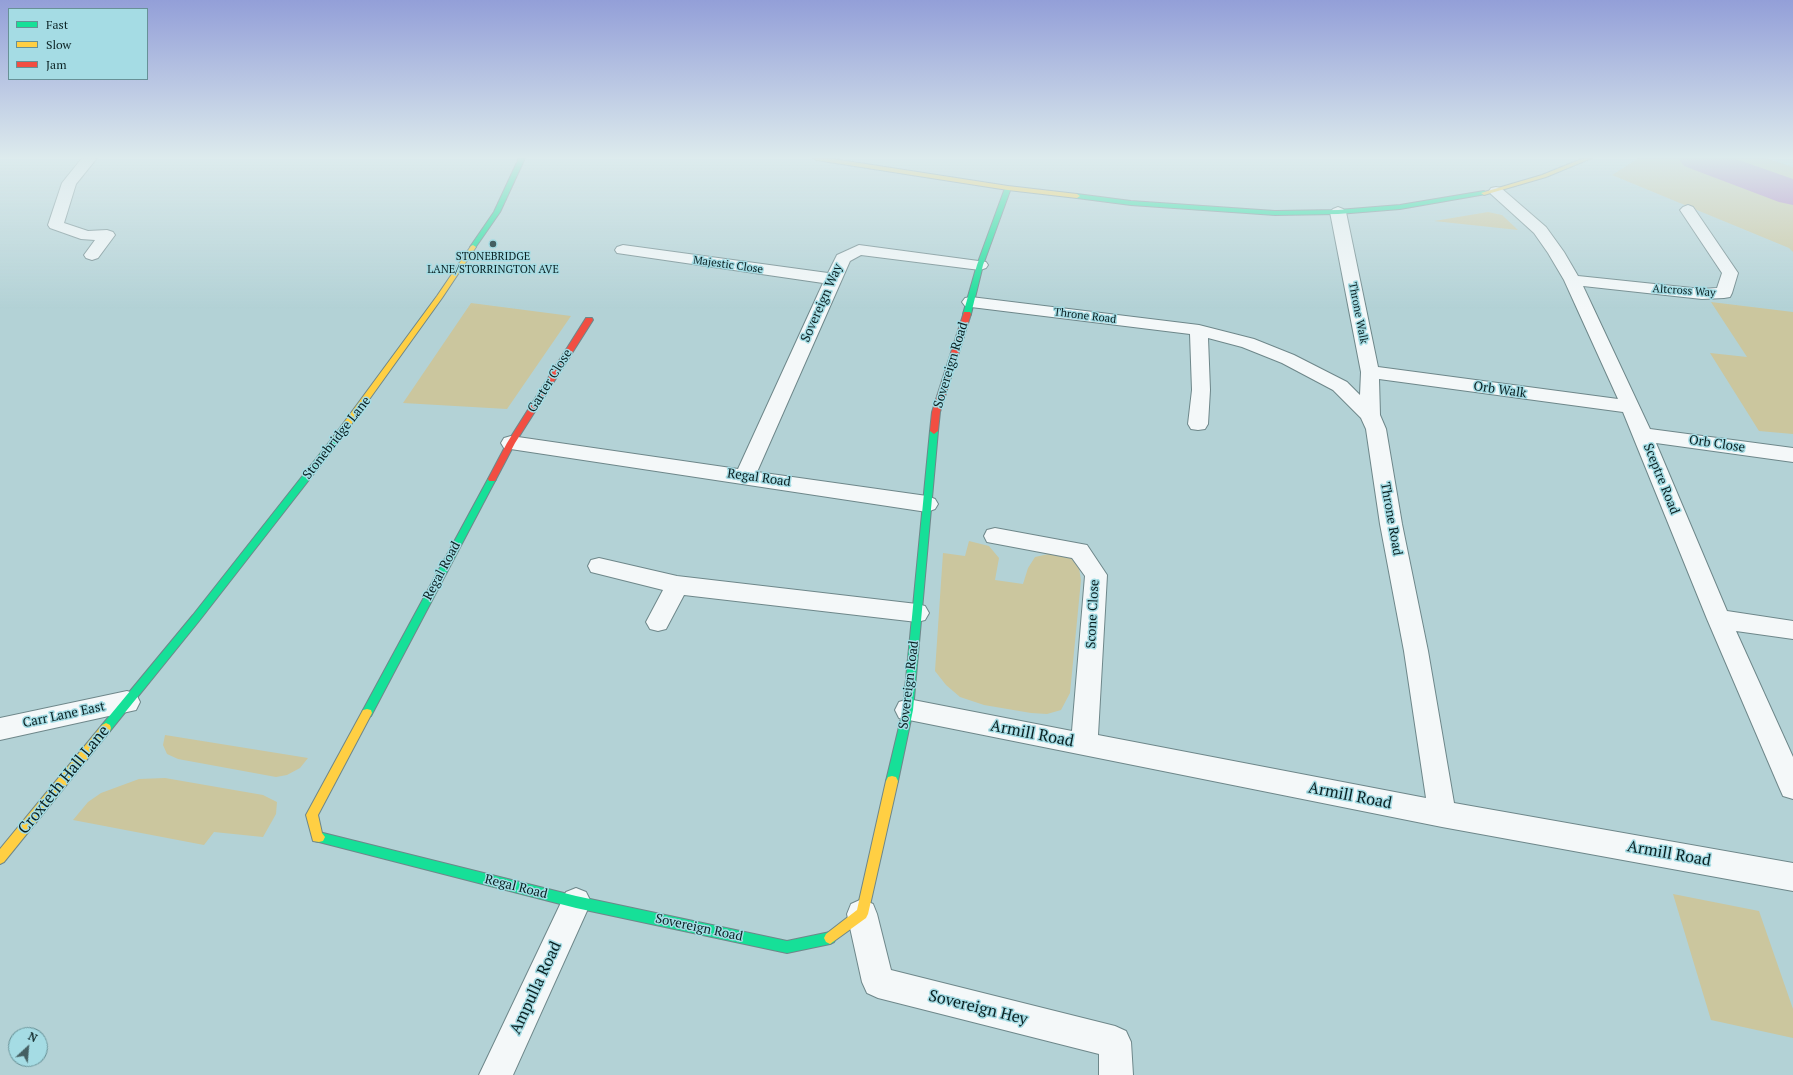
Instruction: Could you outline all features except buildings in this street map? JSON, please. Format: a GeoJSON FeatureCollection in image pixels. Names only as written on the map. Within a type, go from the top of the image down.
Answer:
{"type":"FeatureCollection","features":[{"type":"Feature","properties":{"kind":"street"},"geometry":{"type":"LineString","coordinates":[[61,208],[56,225],[87,236],[107,235],[92,255]]}},
{"type":"Feature","properties":{"kind":"street","name":"Stonebridge Lane"},"geometry":{"type":"LineString","coordinates":[[127,702],[201,612],[349,423],[394,362],[499,208]]}},
{"type":"Feature","properties":{"kind":"street","name":"Sovereign Road"},"geometry":{"type":"LineString","coordinates":[[576,902],[787,947],[829,939],[862,914],[908,710],[936,412],[971,302],[980,265],[1001,208]]}},
{"type":"Feature","properties":{"kind":"street"},"geometry":{"type":"LineString","coordinates":[[1204,208],[1275,213],[1338,212],[1378,208]]}},
{"type":"Feature","properties":{"kind":"street","name":"Sceptre Road"},"geometry":{"type":"LineString","coordinates":[[1515,208],[1540,230],[1556,252],[1572,280],[1631,407],[1719,619],[1793,787]]}},
{"type":"Feature","properties":{"kind":"street","name":"Altcross Way"},"geometry":{"type":"LineString","coordinates":[[1572,280],[1702,294],[1724,293],[1730,273],[1688,210]]}},
{"type":"Feature","properties":{"kind":"street","name":"Throne Walk"},"geometry":{"type":"LineString","coordinates":[[1338,212],[1370,372],[1370,414]]}},
{"type":"Feature","properties":{"kind":"street","name":"Majestic Close"},"geometry":{"type":"LineString","coordinates":[[624,250],[832,279]]}},
{"type":"Feature","properties":{"kind":"street","name":"Sovereign Way"},"geometry":{"type":"LineString","coordinates":[[745,476],[842,258],[859,250],[980,265]]}},
{"type":"Feature","properties":{"kind":"street","name":"Throne Road"},"geometry":{"type":"LineString","coordinates":[[971,302],[1199,330],[1248,343],[1288,359],[1340,386],[1370,414],[1376,429],[1391,524],[1416,651],[1442,814]]}},
{"type":"Feature","properties":{"kind":"street","name":"Garter Close"},"geometry":{"type":"LineString","coordinates":[[511,443],[589,320]]}},
{"type":"Feature","properties":{"kind":"street"},"geometry":{"type":"LineString","coordinates":[[1198,424],[1201,390],[1199,330]]}},
{"type":"Feature","properties":{"kind":"street","name":"Orb Walk"},"geometry":{"type":"LineString","coordinates":[[1370,372],[1631,407]]}},
{"type":"Feature","properties":{"kind":"street","name":"Orb Close"},"geometry":{"type":"LineString","coordinates":[[1642,434],[1793,455]]}},
{"type":"Feature","properties":{"kind":"street","name":"Regal Road"},"geometry":{"type":"LineString","coordinates":[[576,902],[318,837],[312,815],[511,443],[745,476],[927,504]]}},
{"type":"Feature","properties":{"kind":"street","name":"Scone Close"},"geometry":{"type":"LineString","coordinates":[[995,536],[1079,551],[1096,574],[1084,744]]}},
{"type":"Feature","properties":{"kind":"street"},"geometry":{"type":"LineString","coordinates":[[599,566],[676,585],[917,613]]}},
{"type":"Feature","properties":{"kind":"street"},"geometry":{"type":"LineString","coordinates":[[658,622],[676,585]]}},
{"type":"Feature","properties":{"kind":"street"},"geometry":{"type":"LineString","coordinates":[[1719,619],[1793,630]]}},
{"type":"Feature","properties":{"kind":"street","name":"Carr Lane East"},"geometry":{"type":"LineString","coordinates":[[0,729],[127,702]]}},
{"type":"Feature","properties":{"kind":"street","name":"Croxteth Hall Lane"},"geometry":{"type":"LineString","coordinates":[[0,858],[127,702]]}},
{"type":"Feature","properties":{"kind":"street","name":"Armill Road"},"geometry":{"type":"LineString","coordinates":[[908,710],[1442,814],[1793,877]]}},
{"type":"Feature","properties":{"kind":"street","name":"Ampulla Road"},"geometry":{"type":"LineString","coordinates":[[496,1075],[576,902]]}},
{"type":"Feature","properties":{"kind":"street","name":"Sovereign Hey"},"geometry":{"type":"LineString","coordinates":[[862,914],[878,982],[1115,1042],[1116,1075]]}},
{"type":"Feature","properties":{"kind":"shaded area"},"geometry":{"type":"Polygon","coordinates":[[[1692,208],[1793,208],[1793,252],[1789,248],[1692,208]]]}},
{"type":"Feature","properties":{"kind":"shaded area"},"geometry":{"type":"Polygon","coordinates":[[[1488,212],[1502,215],[1518,230],[1434,221],[1488,212]]]}},
{"type":"Feature","properties":{"kind":"shaded area"},"geometry":{"type":"Polygon","coordinates":[[[1711,302],[1793,312],[1793,434],[1759,431],[1710,353],[1747,357],[1711,302]]]}},
{"type":"Feature","properties":{"kind":"shaded area"},"geometry":{"type":"Polygon","coordinates":[[[471,303],[571,316],[507,409],[403,403],[471,303]]]}},
{"type":"Feature","properties":{"kind":"shaded area"},"geometry":{"type":"Polygon","coordinates":[[[969,541],[989,546],[999,558],[995,580],[1023,584],[1028,568],[1035,557],[1053,553],[1070,557],[1079,568],[1081,580],[1070,693],[1061,710],[1047,714],[1031,713],[984,705],[960,697],[946,685],[935,671],[943,553],[965,556],[969,541]]]}},
{"type":"Feature","properties":{"kind":"shaded area"},"geometry":{"type":"Polygon","coordinates":[[[165,735],[308,758],[300,768],[287,775],[276,777],[178,759],[167,754],[163,745],[165,735]]]}},
{"type":"Feature","properties":{"kind":"shaded area"},"geometry":{"type":"Polygon","coordinates":[[[165,778],[263,795],[277,802],[276,814],[263,837],[214,832],[204,845],[73,820],[88,802],[101,793],[139,779],[165,778]]]}},
{"type":"Feature","properties":{"kind":"shaded area"},"geometry":{"type":"Polygon","coordinates":[[[1673,894],[1759,911],[1793,1009],[1793,1038],[1711,1020],[1673,894]]]}},
{"type":"Feature","properties":{"kind":"traffic: fast"},"geometry":{"type":"LineString","coordinates":[[473,247],[499,208]]}},
{"type":"Feature","properties":{"kind":"traffic: fast"},"geometry":{"type":"LineString","coordinates":[[967,314],[980,265],[1001,208]]}},
{"type":"Feature","properties":{"kind":"traffic: fast"},"geometry":{"type":"LineString","coordinates":[[1205,208],[1275,213],[1338,212],[1386,208]]}},
{"type":"Feature","properties":{"kind":"traffic: fast"},"geometry":{"type":"LineString","coordinates":[[892,781],[908,710],[934,431]]}},
{"type":"Feature","properties":{"kind":"traffic: fast"},"geometry":{"type":"LineString","coordinates":[[106,728],[196,618],[337,438]]}},
{"type":"Feature","properties":{"kind":"traffic: fast"},"geometry":{"type":"LineString","coordinates":[[367,713],[492,479]]}},
{"type":"Feature","properties":{"kind":"traffic: fast"},"geometry":{"type":"LineString","coordinates":[[319,837],[576,902],[787,947],[830,938]]}},
{"type":"Feature","properties":{"kind":"traffic: slow"},"geometry":{"type":"LineString","coordinates":[[337,438],[440,297],[473,247]]}},
{"type":"Feature","properties":{"kind":"traffic: slow"},"geometry":{"type":"LineString","coordinates":[[319,837],[317,837],[312,815],[367,713]]}},
{"type":"Feature","properties":{"kind":"traffic: slow"},"geometry":{"type":"LineString","coordinates":[[0,858],[106,728]]}},
{"type":"Feature","properties":{"kind":"traffic: slow"},"geometry":{"type":"LineString","coordinates":[[830,938],[862,914],[892,781]]}},
{"type":"Feature","properties":{"kind":"traffic: jam"},"geometry":{"type":"LineString","coordinates":[[934,431],[936,412],[967,314]]}},
{"type":"Feature","properties":{"kind":"traffic: jam"},"geometry":{"type":"LineString","coordinates":[[492,479],[511,443],[589,320]]}},
{"type":"Feature","properties":{"kind":"place","name":"STONEBRIDGE LANE/STORRINGTON AVE"},"geometry":{"type":"Point","coordinates":[493,244]}}]}
